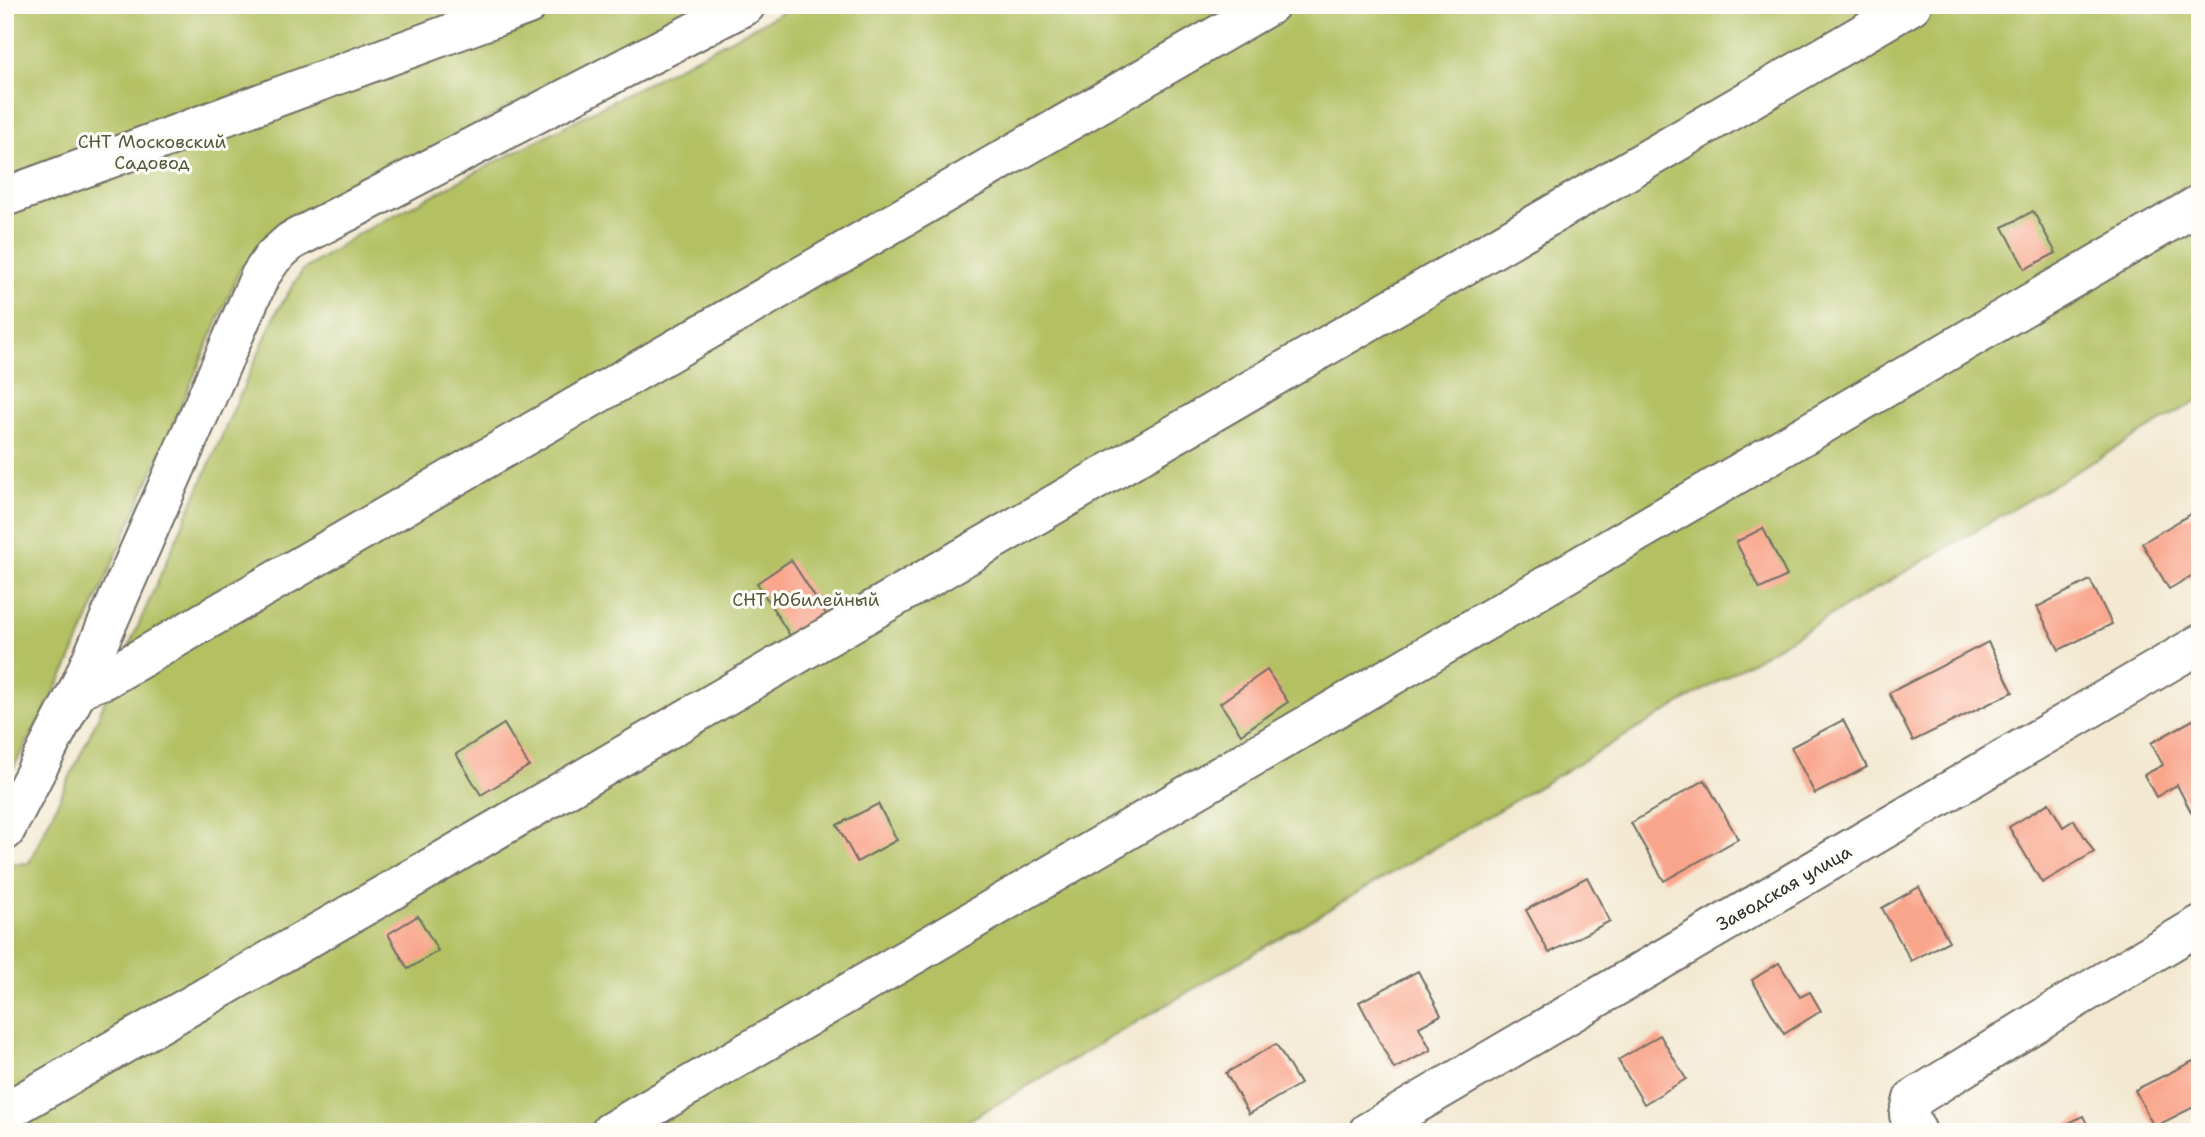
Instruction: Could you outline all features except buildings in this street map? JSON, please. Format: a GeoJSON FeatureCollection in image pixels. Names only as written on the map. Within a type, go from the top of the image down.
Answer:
{"type":"FeatureCollection","features":[{"type":"Feature","properties":{"kind":"street"},"geometry":{"type":"LineString","coordinates":[[5,197],[528,5]]}},
{"type":"Feature","properties":{"kind":"street"},"geometry":{"type":"LineString","coordinates":[[5,831],[79,688],[260,276],[273,257],[291,241],[746,5]]}},
{"type":"Feature","properties":{"kind":"street"},"geometry":{"type":"LineString","coordinates":[[79,688],[105,679],[1269,5]]}},
{"type":"Feature","properties":{"kind":"street"},"geometry":{"type":"LineString","coordinates":[[5,1112],[449,857],[1912,5]]}},
{"type":"Feature","properties":{"kind":"street"},"geometry":{"type":"LineString","coordinates":[[610,1132],[2200,204]]}},
{"type":"Feature","properties":{"kind":"street","name":"Заводская улица"},"geometry":{"type":"LineString","coordinates":[[1393,1125],[2200,644]]}},
{"type":"Feature","properties":{"kind":"street"},"geometry":{"type":"LineString","coordinates":[[1917,1132],[1909,1115],[1913,1099],[2200,925]]}},
{"type":"Feature","properties":{"kind":"green space","name":"СНТ Московский Садовод"},"geometry":{"type":"Polygon","coordinates":[[[5,5],[704,5],[278,229],[240,270],[68,666],[5,784],[5,5]]]}},
{"type":"Feature","properties":{"kind":"green space","name":"СНТ Юбилейный"},"geometry":{"type":"Polygon","coordinates":[[[796,5],[2200,5],[2200,399],[949,1132],[5,1132],[5,864],[29,863],[93,728],[277,311],[302,271],[358,234],[796,5]]]}}]}
